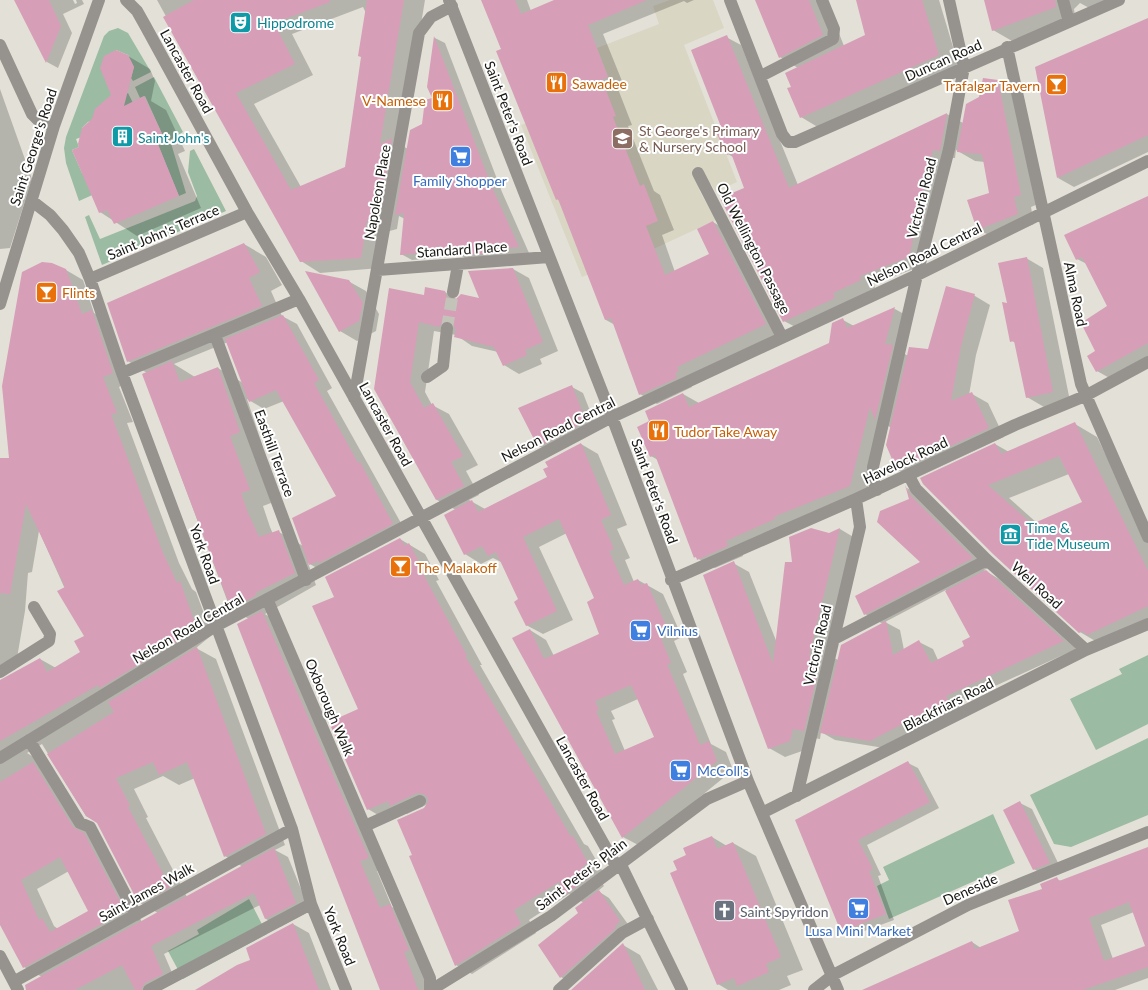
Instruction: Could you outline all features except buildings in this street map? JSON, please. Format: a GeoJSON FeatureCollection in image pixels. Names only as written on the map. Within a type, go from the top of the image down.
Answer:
{"type":"FeatureCollection","features":[{"type":"Feature","properties":{"kind":"street","name":"Saint George's Road"},"geometry":{"type":"LineString","coordinates":[[1,299],[54,126],[99,0]]}},
{"type":"Feature","properties":{"kind":"street","name":"Lancaster Road"},"geometry":{"type":"LineString","coordinates":[[126,0],[137,11],[247,212],[299,298],[420,518],[618,864],[648,919],[682,990]]}},
{"type":"Feature","properties":{"kind":"street"},"geometry":{"type":"LineString","coordinates":[[730,0],[761,76],[833,39],[834,29],[822,0]]}},
{"type":"Feature","properties":{"kind":"street","name":"Victoria Road"},"geometry":{"type":"LineString","coordinates":[[876,490],[873,467],[917,275],[949,149],[964,67],[949,0]]}},
{"type":"Feature","properties":{"kind":"street"},"geometry":{"type":"LineString","coordinates":[[1063,0],[1069,22]]}},
{"type":"Feature","properties":{"kind":"street","name":"Duncan Road"},"geometry":{"type":"LineString","coordinates":[[761,76],[782,134],[788,142],[796,142],[1006,47],[1119,0]]}},
{"type":"Feature","properties":{"kind":"street","name":"Saint Peter's Road"},"geometry":{"type":"LineString","coordinates":[[450,3],[612,417],[671,580],[748,781],[838,990]]}},
{"type":"Feature","properties":{"kind":"street","name":"Napoleon Place"},"geometry":{"type":"LineString","coordinates":[[354,398],[419,33],[431,17],[450,3]]}},
{"type":"Feature","properties":{"kind":"street"},"geometry":{"type":"LineString","coordinates":[[0,45],[32,114],[40,121],[54,126]]}},
{"type":"Feature","properties":{"kind":"street","name":"Alma Road"},"geometry":{"type":"LineString","coordinates":[[1006,47],[1085,396],[1148,537]]}},
{"type":"Feature","properties":{"kind":"street","name":"Nelson Road Central"},"geometry":{"type":"LineString","coordinates":[[0,758],[216,626],[612,417],[917,275],[1148,161]]}},
{"type":"Feature","properties":{"kind":"street","name":"Old Wellington Passage"},"geometry":{"type":"LineString","coordinates":[[698,173],[782,337]]}},
{"type":"Feature","properties":{"kind":"street","name":"York Road"},"geometry":{"type":"LineString","coordinates":[[32,201],[50,215],[63,230],[79,253],[90,279],[122,373],[292,830],[311,904],[346,990]]}},
{"type":"Feature","properties":{"kind":"street","name":"Saint John's Terrace"},"geometry":{"type":"LineString","coordinates":[[90,279],[247,212]]}},
{"type":"Feature","properties":{"kind":"street","name":"Standard Place"},"geometry":{"type":"LineString","coordinates":[[378,270],[549,257]]}},
{"type":"Feature","properties":{"kind":"street"},"geometry":{"type":"LineString","coordinates":[[453,292],[458,265]]}},
{"type":"Feature","properties":{"kind":"street"},"geometry":{"type":"LineString","coordinates":[[122,373],[215,336],[299,298]]}},
{"type":"Feature","properties":{"kind":"street"},"geometry":{"type":"LineString","coordinates":[[427,377],[443,366],[447,328]]}},
{"type":"Feature","properties":{"kind":"street","name":"Easthill Terrace"},"geometry":{"type":"LineString","coordinates":[[215,336],[306,580]]}},
{"type":"Feature","properties":{"kind":"street","name":"Havelock Road"},"geometry":{"type":"LineString","coordinates":[[671,580],[909,476],[1015,425],[1085,396],[1148,362]]}},
{"type":"Feature","properties":{"kind":"street","name":"Well Road"},"geometry":{"type":"LineString","coordinates":[[909,476],[916,489],[987,560],[1086,650]]}},
{"type":"Feature","properties":{"kind":"street","name":"Victoria Road"},"geometry":{"type":"LineString","coordinates":[[797,796],[860,526],[856,499]]}},
{"type":"Feature","properties":{"kind":"street"},"geometry":{"type":"LineString","coordinates":[[834,639],[987,560]]}},
{"type":"Feature","properties":{"kind":"street","name":"Oxborough Walk"},"geometry":{"type":"LineString","coordinates":[[268,600],[430,978],[430,990]]}},
{"type":"Feature","properties":{"kind":"street"},"geometry":{"type":"LineString","coordinates":[[0,672],[49,641],[50,634],[34,607]]}},
{"type":"Feature","properties":{"kind":"street","name":"Blackfriars Road"},"geometry":{"type":"LineString","coordinates":[[762,813],[1086,650],[1148,624]]}},
{"type":"Feature","properties":{"kind":"street"},"geometry":{"type":"LineString","coordinates":[[29,740],[80,823],[90,827],[136,916]]}},
{"type":"Feature","properties":{"kind":"street","name":"Saint Peter's Plain"},"geometry":{"type":"LineString","coordinates":[[430,990],[551,916],[707,798],[748,781]]}},
{"type":"Feature","properties":{"kind":"street"},"geometry":{"type":"LineString","coordinates":[[365,826],[420,801]]}},
{"type":"Feature","properties":{"kind":"street","name":"Saint James Walk"},"geometry":{"type":"LineString","coordinates":[[16,986],[136,916],[292,830]]}},
{"type":"Feature","properties":{"kind":"street","name":"Deneside"},"geometry":{"type":"LineString","coordinates":[[814,990],[833,975],[968,905],[1148,832]]}},
{"type":"Feature","properties":{"kind":"street"},"geometry":{"type":"LineString","coordinates":[[149,990],[311,904]]}},
{"type":"Feature","properties":{"kind":"street"},"geometry":{"type":"LineString","coordinates":[[559,990],[622,933],[648,919]]}},
{"type":"Feature","properties":{"kind":"street"},"geometry":{"type":"LineString","coordinates":[[0,956],[16,986]]}},
{"type":"Feature","properties":{"kind":"shaded area","name":"St George's Primary & Nursery School"},"geometry":{"type":"Polygon","coordinates":[[[670,0],[713,0],[724,28],[684,45],[737,182],[716,192],[711,184],[699,190],[716,220],[647,252],[582,277],[521,125],[613,89],[597,48],[659,24],[653,6],[670,0]]]}},
{"type":"Feature","properties":{"kind":"green space"},"geometry":{"type":"Polygon","coordinates":[[[118,28],[128,33],[151,72],[133,81],[131,78],[134,67],[128,55],[116,50],[122,95],[128,93],[134,105],[88,122],[82,128],[82,137],[76,139],[79,147],[72,150],[82,173],[99,192],[79,201],[66,163],[64,148],[66,137],[104,36],[109,31],[118,28]]]}},
{"type":"Feature","properties":{"kind":"green space"},"geometry":{"type":"Polygon","coordinates":[[[154,77],[183,132],[170,140],[186,193],[179,196],[157,142],[164,138],[145,96],[140,98],[135,87],[154,77]]]}},
{"type":"Feature","properties":{"kind":"green space"},"geometry":{"type":"Polygon","coordinates":[[[194,149],[226,211],[102,265],[85,217],[89,215],[100,239],[195,201],[197,196],[188,172],[190,151],[194,149]]]}},
{"type":"Feature","properties":{"kind":"green space"},"geometry":{"type":"Polygon","coordinates":[[[1148,655],[1148,724],[1096,750],[1070,699],[1122,674],[1119,669],[1148,655]]]}},
{"type":"Feature","properties":{"kind":"green space"},"geometry":{"type":"Polygon","coordinates":[[[1148,738],[1148,815],[1071,847],[1054,844],[1030,795],[1148,738]]]}},
{"type":"Feature","properties":{"kind":"green space"},"geometry":{"type":"Polygon","coordinates":[[[993,814],[1015,863],[889,919],[877,886],[889,880],[883,867],[993,814]]]}},
{"type":"Feature","properties":{"kind":"green space"},"geometry":{"type":"Polygon","coordinates":[[[249,899],[267,934],[183,979],[168,951],[199,934],[197,930],[249,899]]]}},
{"type":"Feature","properties":{"kind":"tunnel"},"geometry":{"type":"LineString","coordinates":[[447,328],[453,292]]}},
{"type":"Feature","properties":{"kind":"place","name":"Hippodrome"},"geometry":{"type":"Point","coordinates":[241,22]}},
{"type":"Feature","properties":{"kind":"place","name":"Sawadee"},"geometry":{"type":"Point","coordinates":[556,83]}},
{"type":"Feature","properties":{"kind":"place","name":"Trafalgar Tavern"},"geometry":{"type":"Point","coordinates":[1056,85]}},
{"type":"Feature","properties":{"kind":"place","name":"V-Namese"},"geometry":{"type":"Point","coordinates":[442,100]}},
{"type":"Feature","properties":{"kind":"place","name":"Saint John's"},"geometry":{"type":"Point","coordinates":[122,137]}},
{"type":"Feature","properties":{"kind":"place","name":"St George's Primary & Nursery School"},"geometry":{"type":"Point","coordinates":[623,138]}},
{"type":"Feature","properties":{"kind":"place","name":"Family Shopper"},"geometry":{"type":"Point","coordinates":[460,157]}},
{"type":"Feature","properties":{"kind":"place","name":"Flints"},"geometry":{"type":"Point","coordinates":[46,292]}},
{"type":"Feature","properties":{"kind":"place","name":"Tudor Take Away"},"geometry":{"type":"Point","coordinates":[658,431]}},
{"type":"Feature","properties":{"kind":"place","name":"Time & Tide Museum"},"geometry":{"type":"Point","coordinates":[1010,535]}},
{"type":"Feature","properties":{"kind":"place","name":"The Malakoff"},"geometry":{"type":"Point","coordinates":[400,567]}},
{"type":"Feature","properties":{"kind":"place","name":"Vilnius"},"geometry":{"type":"Point","coordinates":[641,630]}},
{"type":"Feature","properties":{"kind":"place","name":"McColl's"},"geometry":{"type":"Point","coordinates":[681,770]}},
{"type":"Feature","properties":{"kind":"place","name":"Lusa Mini Market"},"geometry":{"type":"Point","coordinates":[858,908]}},
{"type":"Feature","properties":{"kind":"place","name":"Saint Spyridon"},"geometry":{"type":"Point","coordinates":[724,911]}}]}
